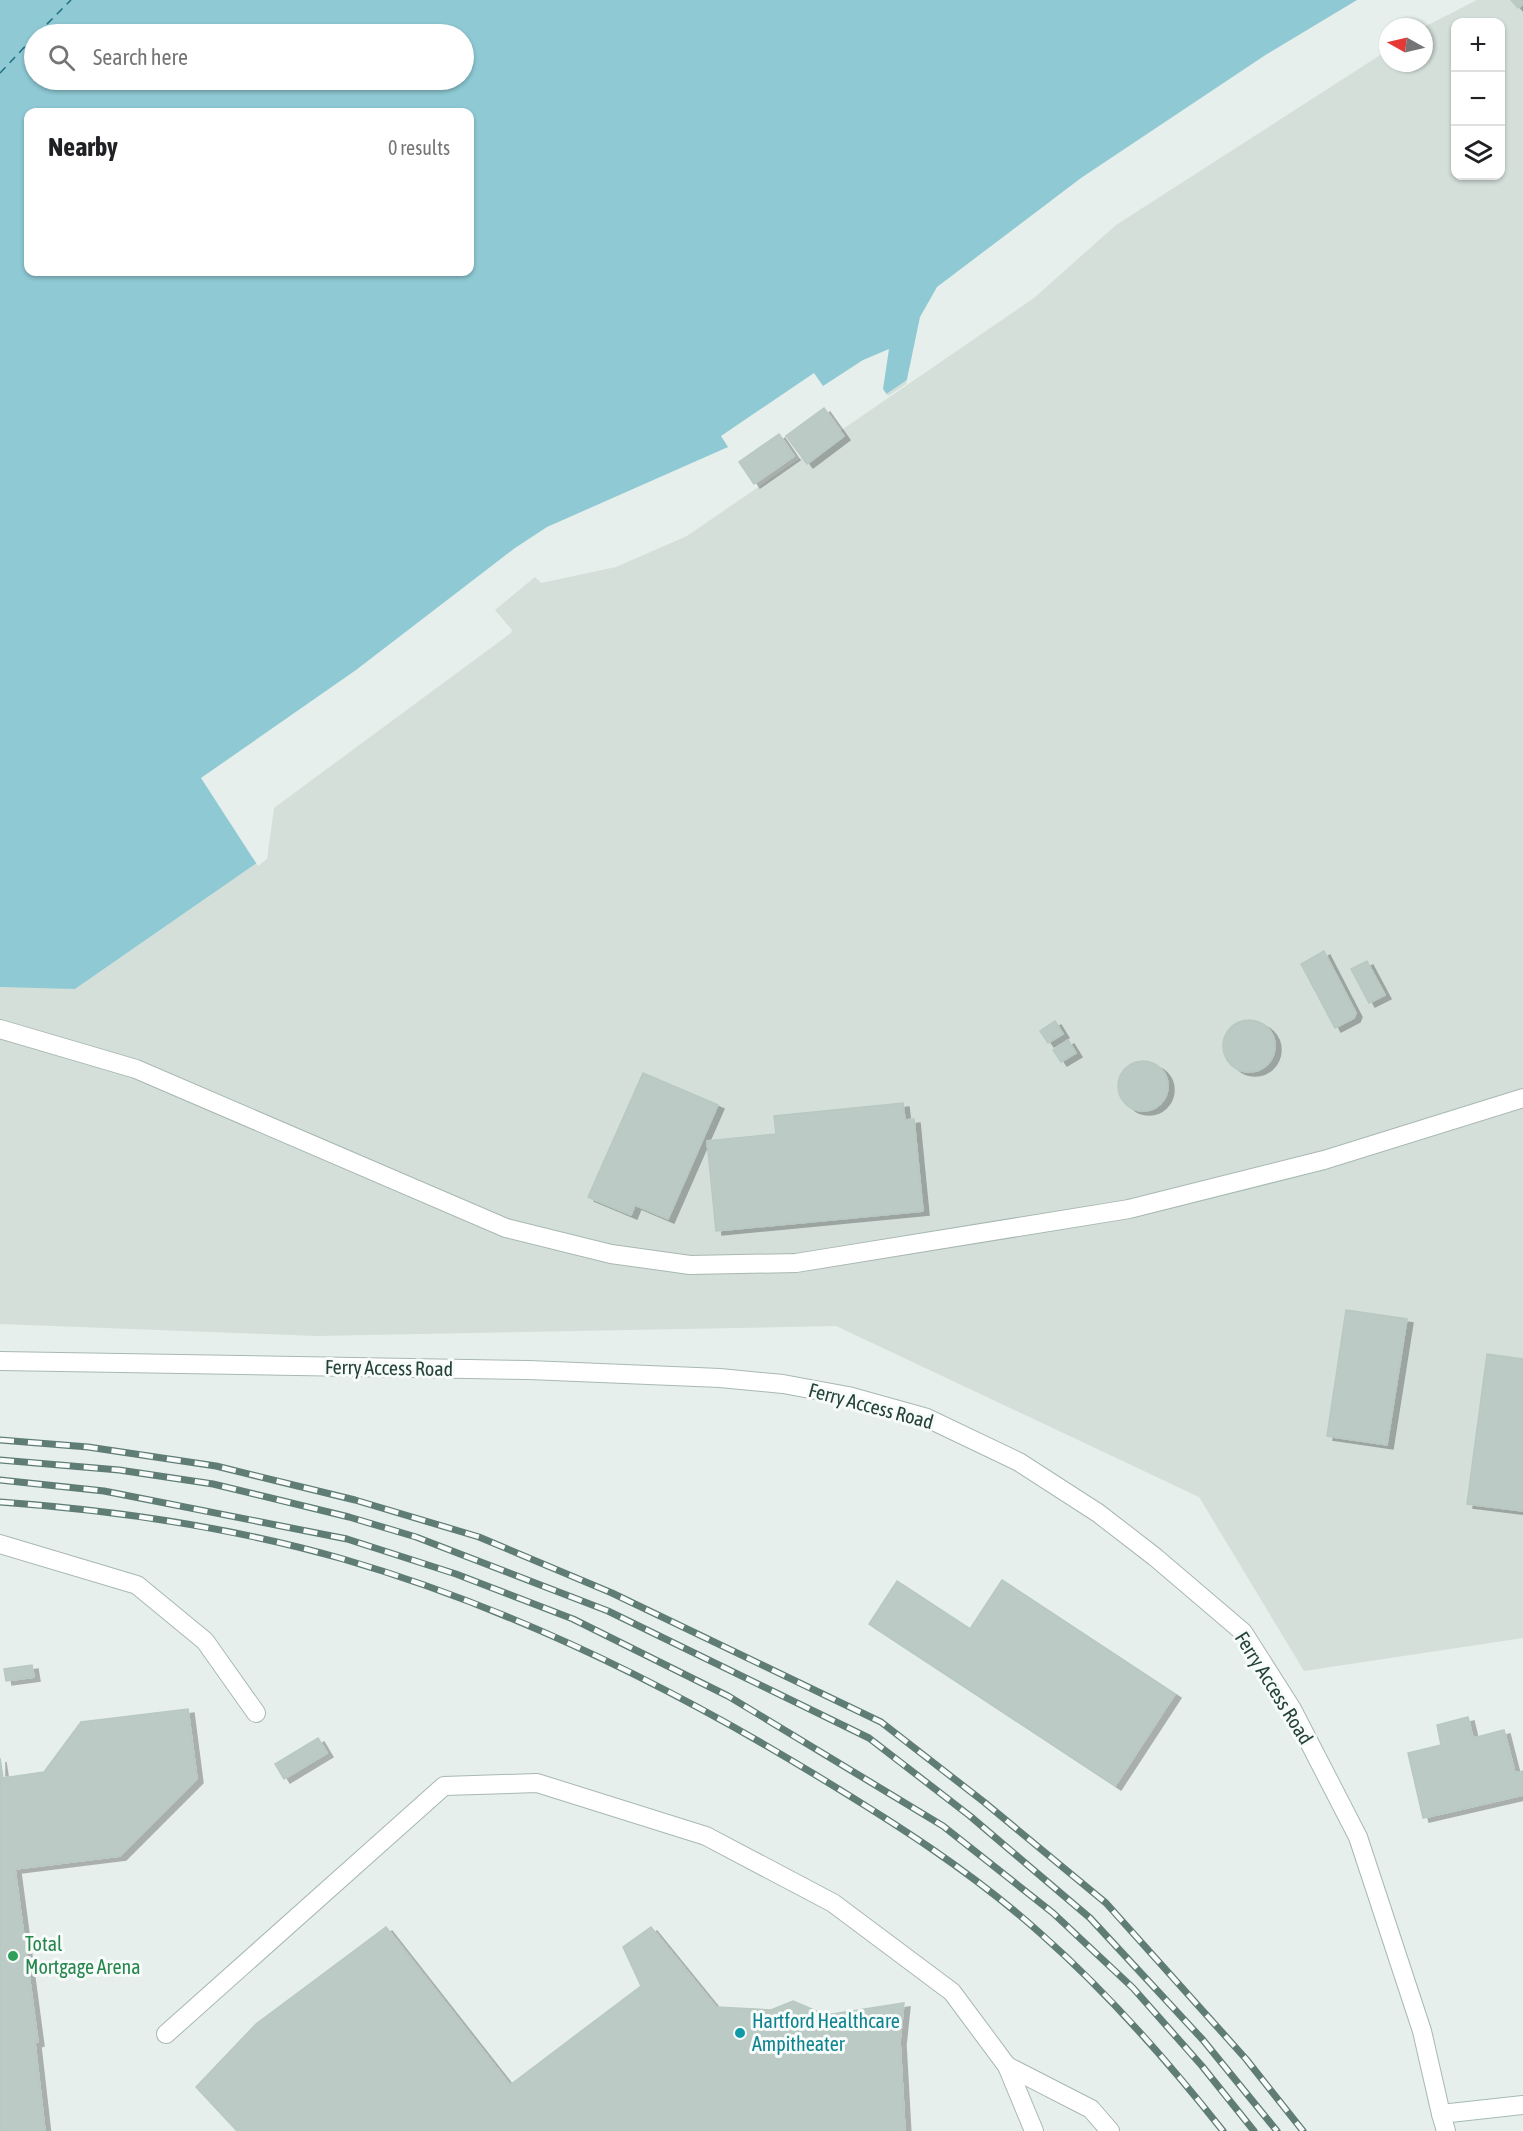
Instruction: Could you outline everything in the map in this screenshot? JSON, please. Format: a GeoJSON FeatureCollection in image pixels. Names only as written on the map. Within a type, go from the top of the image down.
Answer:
{"type":"FeatureCollection","features":[{"type":"Feature","properties":{"kind":"street"},"geometry":{"type":"LineString","coordinates":[[0,1029],[136,1069],[506,1228],[611,1254],[690,1265],[796,1263],[1129,1209],[1324,1160],[1523,1098]]}},
{"type":"Feature","properties":{"kind":"street","name":"Ferry Access Road"},"geometry":{"type":"LineString","coordinates":[[0,1361],[529,1370],[720,1378],[783,1384],[859,1399],[927,1418],[1019,1462],[1098,1513],[1155,1557],[1243,1632],[1292,1709],[1358,1837],[1422,2031],[1443,2122]]}},
{"type":"Feature","properties":{"kind":"street"},"geometry":{"type":"LineString","coordinates":[[0,1544],[137,1585],[205,1641],[256,1713]]}},
{"type":"Feature","properties":{"kind":"street"},"geometry":{"type":"LineString","coordinates":[[165,2034],[444,1786],[537,1783],[706,1836],[833,1903],[952,1992],[1007,2066],[1034,2131]]}},
{"type":"Feature","properties":{"kind":"street"},"geometry":{"type":"LineString","coordinates":[[1007,2066],[1091,2109],[1110,2131]]}},
{"type":"Feature","properties":{"kind":"street"},"geometry":{"type":"LineString","coordinates":[[1443,2122],[1523,2105]]}},
{"type":"Feature","properties":{"kind":"shaded area"},"geometry":{"type":"Polygon","coordinates":[[[1474,0],[1523,0],[1523,1638],[1304,1671],[1199,1497],[836,1326],[317,1336],[0,1324],[0,981],[75,989],[264,858],[271,806],[535,573],[754,484],[1032,295],[1114,223],[1379,53],[1379,72],[1433,72],[1433,20],[1474,0]]]}},
{"type":"Feature","properties":{"kind":"water"},"geometry":{"type":"Polygon","coordinates":[[[0,0],[1474,0],[1417,18],[1379,18],[1379,33],[1114,223],[1032,295],[754,484],[535,573],[271,806],[264,858],[75,989],[0,987],[0,0]]]}},
{"type":"Feature","properties":{"kind":"pier"},"geometry":{"type":"Polygon","coordinates":[[[1357,0],[1477,0],[1433,22],[1433,18],[1379,18],[1379,56],[1116,225],[1034,298],[687,536],[616,567],[541,583],[535,577],[495,610],[512,630],[511,633],[274,808],[267,859],[258,866],[201,778],[356,670],[515,548],[547,527],[728,447],[721,436],[814,373],[823,386],[863,360],[889,349],[883,389],[888,396],[906,384],[920,317],[937,287],[1081,178],[1267,54],[1357,0]]]}},
{"type":"Feature","properties":{"kind":"building"},"geometry":{"type":"Polygon","coordinates":[[[1511,0],[1523,0],[1523,4],[1518,8],[1511,0]]]}},
{"type":"Feature","properties":{"kind":"building"},"geometry":{"type":"Polygon","coordinates":[[[824,408],[844,436],[807,464],[786,436],[824,408]]]}},
{"type":"Feature","properties":{"kind":"building"},"geometry":{"type":"Polygon","coordinates":[[[779,434],[794,456],[754,484],[739,462],[779,434]]]}},
{"type":"Feature","properties":{"kind":"building"},"geometry":{"type":"Polygon","coordinates":[[[1324,951],[1356,1013],[1354,1018],[1335,1028],[1301,964],[1324,951]]]}},
{"type":"Feature","properties":{"kind":"building"},"geometry":{"type":"Polygon","coordinates":[[[1367,961],[1385,995],[1369,1003],[1351,969],[1367,961]]]}},
{"type":"Feature","properties":{"kind":"building"},"geometry":{"type":"Polygon","coordinates":[[[1249,1020],[1259,1022],[1267,1028],[1273,1036],[1275,1046],[1273,1056],[1267,1064],[1259,1070],[1249,1072],[1239,1070],[1231,1064],[1225,1056],[1223,1046],[1225,1036],[1231,1028],[1239,1022],[1249,1020]]]}},
{"type":"Feature","properties":{"kind":"building"},"geometry":{"type":"Polygon","coordinates":[[[1055,1021],[1063,1034],[1048,1043],[1040,1031],[1055,1021]]]}},
{"type":"Feature","properties":{"kind":"building"},"geometry":{"type":"Polygon","coordinates":[[[1068,1040],[1076,1053],[1061,1062],[1053,1050],[1068,1040]]]}},
{"type":"Feature","properties":{"kind":"building"},"geometry":{"type":"Polygon","coordinates":[[[1148,1061],[1161,1068],[1167,1076],[1167,1096],[1161,1104],[1153,1110],[1138,1111],[1125,1104],[1119,1096],[1118,1081],[1125,1068],[1133,1062],[1148,1061]]]}},
{"type":"Feature","properties":{"kind":"building"},"geometry":{"type":"Polygon","coordinates":[[[643,1073],[718,1105],[668,1219],[635,1205],[631,1215],[588,1197],[643,1073]]]}},
{"type":"Feature","properties":{"kind":"building"},"geometry":{"type":"Polygon","coordinates":[[[903,1103],[905,1120],[914,1119],[923,1211],[716,1231],[707,1141],[776,1134],[774,1116],[903,1103]]]}},
{"type":"Feature","properties":{"kind":"building"},"geometry":{"type":"Polygon","coordinates":[[[1346,1310],[1407,1319],[1387,1445],[1327,1436],[1346,1310]]]}},
{"type":"Feature","properties":{"kind":"building"},"geometry":{"type":"Polygon","coordinates":[[[1487,1354],[1523,1359],[1523,1511],[1467,1504],[1487,1354]]]}},
{"type":"Feature","properties":{"kind":"building"},"geometry":{"type":"Polygon","coordinates":[[[1002,1580],[1175,1694],[1115,1786],[869,1624],[897,1581],[970,1629],[1002,1580]]]}},
{"type":"Feature","properties":{"kind":"building"},"geometry":{"type":"Polygon","coordinates":[[[32,1665],[34,1677],[6,1681],[4,1669],[32,1665]]]}},
{"type":"Feature","properties":{"kind":"building","name":"Total Mortgage Arena"},"geometry":{"type":"Polygon","coordinates":[[[188,1709],[197,1779],[120,1856],[15,1869],[38,2042],[35,2043],[45,2131],[0,2131],[0,1758],[3,1778],[44,1772],[81,1722],[188,1709]]]}},
{"type":"Feature","properties":{"kind":"building"},"geometry":{"type":"Polygon","coordinates":[[[1468,1717],[1473,1738],[1504,1730],[1515,1773],[1523,1771],[1523,1795],[1423,1818],[1408,1753],[1441,1745],[1437,1725],[1468,1717]]]}},
{"type":"Feature","properties":{"kind":"building"},"geometry":{"type":"Polygon","coordinates":[[[318,1738],[327,1753],[284,1779],[275,1764],[318,1738]]]}},
{"type":"Feature","properties":{"kind":"building","name":"Hartford Healthcare Ampitheater"},"geometry":{"type":"Polygon","coordinates":[[[386,1927],[510,2085],[641,1986],[623,1947],[651,1927],[716,2007],[771,2010],[793,2001],[826,2015],[904,2003],[900,2041],[905,2131],[237,2131],[196,2087],[256,2024],[386,1927]]]}},
{"type":"Feature","properties":{"kind":"ferry route"},"geometry":{"type":"LineString","coordinates":[[47,24],[71,0]]}},
{"type":"Feature","properties":{"kind":"ferry route"},"geometry":{"type":"LineString","coordinates":[[0,73],[24,48]]}},
{"type":"Feature","properties":{"kind":"railway"},"geometry":{"type":"LineString","coordinates":[[0,1440],[88,1447],[216,1466],[355,1500],[479,1537],[612,1593],[881,1722],[984,1802],[1106,1903],[1246,2059],[1303,2131]]}},
{"type":"Feature","properties":{"kind":"railway"},"geometry":{"type":"LineString","coordinates":[[0,1460],[119,1470],[213,1484],[349,1517],[416,1537],[608,1611],[869,1738],[970,1816],[1090,1918],[1203,2040],[1277,2131]]}},
{"type":"Feature","properties":{"kind":"railway"},"geometry":{"type":"LineString","coordinates":[[0,1480],[104,1491],[347,1539],[456,1574],[573,1619],[728,1696],[943,1826],[1053,1913],[1133,1988],[1202,2066],[1254,2131]]}},
{"type":"Feature","properties":{"kind":"railway"},"geometry":{"type":"LineString","coordinates":[[0,1502],[129,1515],[217,1529],[343,1559],[466,1600],[526,1624],[644,1679],[758,1741],[844,1792],[931,1848],[1014,1910],[1113,2003],[1223,2131]]}},
{"type":"Feature","properties":{"kind":"place","name":"Total Mortgage Arena"},"geometry":{"type":"Point","coordinates":[13,1956]}},
{"type":"Feature","properties":{"kind":"place","name":"Hartford Healthcare Ampitheater"},"geometry":{"type":"Point","coordinates":[740,2033]}}]}
